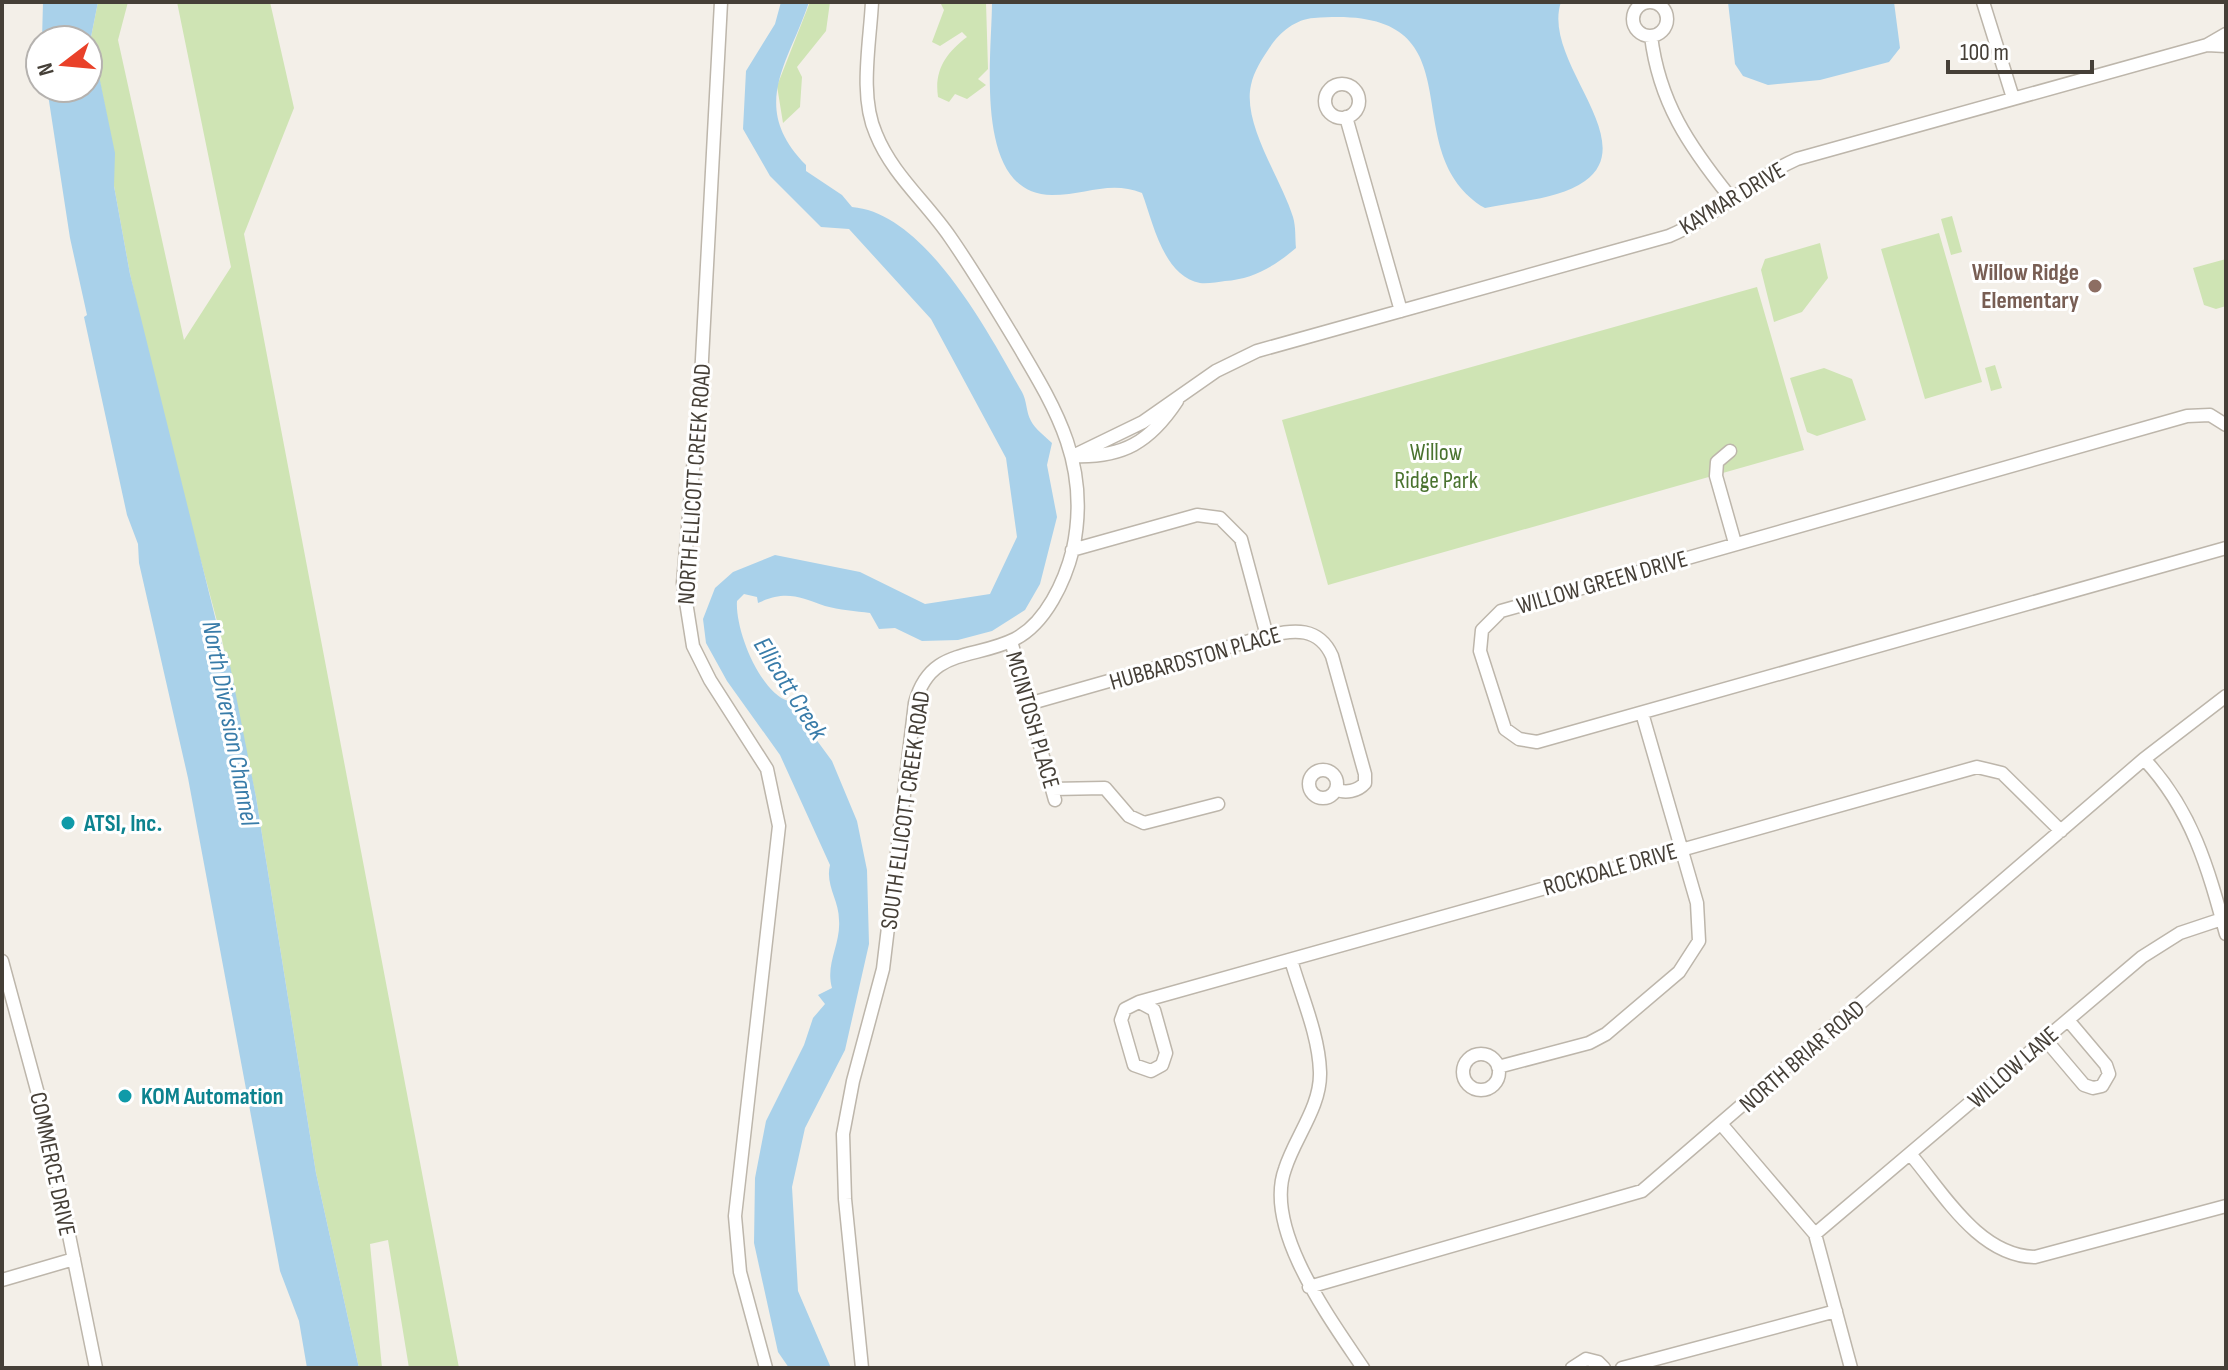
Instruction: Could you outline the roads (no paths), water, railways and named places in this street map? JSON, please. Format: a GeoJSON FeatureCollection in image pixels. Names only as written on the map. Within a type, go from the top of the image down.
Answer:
{"type":"FeatureCollection","features":[{"type":"Feature","properties":{"kind":"street","name":"NORTH ELLICOTT CREEK ROAD"},"geometry":{"type":"LineString","coordinates":[[721,2],[701,378],[683,583],[693,646],[710,680],[767,769],[779,826],[735,1216],[742,1284],[766,1368]]}},
{"type":"Feature","properties":{"kind":"street","name":"SOUTH ELLICOTT CREEK ROAD"},"geometry":{"type":"LineString","coordinates":[[862,1368],[844,1187],[843,1134],[853,1081],[883,969],[915,703],[920,685],[938,665],[1011,641],[1031,627],[1047,608],[1072,550],[1077,501],[1073,456],[1057,410],[950,237],[889,160],[875,134],[868,99],[872,2]]}},
{"type":"Feature","properties":{"kind":"street"},"geometry":{"type":"LineString","coordinates":[[1985,3],[2013,98]]}},
{"type":"Feature","properties":{"kind":"street","name":"KAYMAR DRIVE"},"geometry":{"type":"LineString","coordinates":[[1073,456],[1125,432],[1177,401],[1216,371],[1257,351],[1669,236],[1698,222],[1730,197],[1797,159],[2207,45],[2226,34]]}},
{"type":"Feature","properties":{"kind":"street"},"geometry":{"type":"LineString","coordinates":[[1651,36],[1656,69],[1669,110],[1691,148],[1730,197]]}},
{"type":"Feature","properties":{"kind":"street","name":"KAYMAR DRIVE"},"geometry":{"type":"LineString","coordinates":[[2207,45],[2226,46]]}},
{"type":"Feature","properties":{"kind":"street"},"geometry":{"type":"LineString","coordinates":[[1346,117],[1401,311]]}},
{"type":"Feature","properties":{"kind":"street","name":"WILLOW GREEN DRIVE"},"geometry":{"type":"LineString","coordinates":[[2226,425],[2201,413],[2187,416],[1501,611],[1482,630],[1480,651],[1501,722],[1519,739],[1537,742],[2226,548]]}},
{"type":"Feature","properties":{"kind":"street"},"geometry":{"type":"LineString","coordinates":[[1730,451],[1717,462],[1716,476],[1735,543]]}},
{"type":"Feature","properties":{"kind":"street"},"geometry":{"type":"LineString","coordinates":[[1072,550],[1197,515],[1220,518],[1241,539],[1267,636]]}},
{"type":"Feature","properties":{"kind":"street","name":"HUBBARDSTON PLACE"},"geometry":{"type":"LineString","coordinates":[[1028,704],[1267,636],[1302,630],[1321,640],[1332,656],[1365,780],[1360,788],[1342,792],[1336,789]]}},
{"type":"Feature","properties":{"kind":"street","name":"MCINTOSH PLACE"},"geometry":{"type":"LineString","coordinates":[[1011,641],[1054,794],[1105,788],[1129,816],[1144,823],[1218,804]]}},
{"type":"Feature","properties":{"kind":"street","name":"NORTH BRIAR ROAD"},"geometry":{"type":"LineString","coordinates":[[1309,1287],[1633,1196],[1657,1180],[1722,1125],[2144,759],[2226,696]]}},
{"type":"Feature","properties":{"kind":"street"},"geometry":{"type":"LineString","coordinates":[[1498,1067],[1594,1041],[1688,962],[1699,941],[1700,916],[1642,713]]}},
{"type":"Feature","properties":{"kind":"street"},"geometry":{"type":"LineString","coordinates":[[2144,759],[2175,795],[2194,829],[2226,934]]}},
{"type":"Feature","properties":{"kind":"street","name":"ROCKDALE DRIVE"},"geometry":{"type":"LineString","coordinates":[[1139,1002],[1977,767],[2002,773],[2061,831]]}},
{"type":"Feature","properties":{"kind":"street","name":"WILLOW LANE"},"geometry":{"type":"LineString","coordinates":[[1815,1234],[2163,942],[2222,919]]}},
{"type":"Feature","properties":{"kind":"street"},"geometry":{"type":"LineString","coordinates":[[1291,960],[1320,1072],[1316,1100],[1284,1171],[1282,1198],[1301,1272],[1363,1368]]}},
{"type":"Feature","properties":{"kind":"street","name":"COMMERCE DRIVE"},"geometry":{"type":"LineString","coordinates":[[2,961],[47,1127],[96,1368]]}},
{"type":"Feature","properties":{"kind":"street"},"geometry":{"type":"LineString","coordinates":[[1139,1002],[1154,1010],[1166,1053],[1162,1065],[1151,1071],[1134,1065],[1122,1026],[1125,1009],[1139,1002]]}},
{"type":"Feature","properties":{"kind":"street"},"geometry":{"type":"LineString","coordinates":[[2045,1039],[2084,1085],[2093,1088],[2102,1086],[2109,1074],[2106,1065],[2068,1020]]}},
{"type":"Feature","properties":{"kind":"street"},"geometry":{"type":"LineString","coordinates":[[1722,1125],[1815,1234],[1851,1368]]}},
{"type":"Feature","properties":{"kind":"street"},"geometry":{"type":"LineString","coordinates":[[1911,1155],[1988,1243],[2023,1257],[2035,1257],[2226,1206]]}},
{"type":"Feature","properties":{"kind":"street"},"geometry":{"type":"LineString","coordinates":[[2,1280],[74,1259]]}},
{"type":"Feature","properties":{"kind":"street"},"geometry":{"type":"LineString","coordinates":[[1622,1368],[1836,1311]]}},
{"type":"Feature","properties":{"kind":"street"},"geometry":{"type":"LineString","coordinates":[[1572,1368],[1586,1359],[1598,1362],[1604,1368]]}},
{"type":"Feature","properties":{"kind":"water"},"geometry":{"type":"Polygon","coordinates":[[[43,2],[98,2],[94,24],[42,24],[43,2]]]}},
{"type":"Feature","properties":{"kind":"water","name":"Ellicott Creek"},"geometry":{"type":"Polygon","coordinates":[[[781,2],[809,2],[778,84],[776,104],[779,123],[789,144],[806,165],[806,171],[842,195],[852,207],[879,214],[905,230],[930,253],[952,280],[992,339],[1022,392],[1029,418],[1052,443],[1047,465],[1057,517],[1040,584],[1025,610],[992,631],[958,640],[922,641],[895,628],[879,629],[870,613],[830,607],[792,596],[758,603],[757,597],[744,594],[737,601],[740,627],[759,672],[777,695],[788,701],[832,761],[857,821],[867,870],[869,944],[845,1050],[805,1128],[792,1187],[798,1291],[831,1368],[789,1368],[778,1352],[754,1243],[755,1178],[766,1121],[804,1045],[813,1018],[825,1004],[818,995],[832,988],[830,971],[839,929],[829,879],[830,865],[780,755],[727,681],[706,643],[703,619],[715,588],[733,572],[775,555],[860,572],[925,604],[990,594],[1017,537],[1006,458],[931,319],[849,229],[821,227],[770,176],[743,129],[746,71],[775,24],[781,2]]]}},
{"type":"Feature","properties":{"kind":"water"},"geometry":{"type":"Polygon","coordinates":[[[992,2],[1561,2],[1559,25],[1564,49],[1597,122],[1602,144],[1600,164],[1585,181],[1563,192],[1485,208],[1457,183],[1442,152],[1429,86],[1419,56],[1401,33],[1368,19],[1307,19],[1289,27],[1270,47],[1254,75],[1250,100],[1257,134],[1293,217],[1296,248],[1272,266],[1254,274],[1235,280],[1200,283],[1187,278],[1168,259],[1142,193],[1108,188],[1052,195],[1026,189],[1009,172],[998,148],[992,119],[992,2]]]}},
{"type":"Feature","properties":{"kind":"water"},"geometry":{"type":"Polygon","coordinates":[[[1728,2],[1894,2],[1900,48],[1889,62],[1820,80],[1768,85],[1743,76],[1735,64],[1728,2]]]}},
{"type":"Feature","properties":{"kind":"water","name":"North Diversion Channel"},"geometry":{"type":"Polygon","coordinates":[[[104,100],[115,153],[114,186],[130,274],[223,649],[228,655],[256,797],[316,1173],[359,1368],[307,1368],[299,1321],[280,1271],[188,778],[139,563],[138,544],[127,515],[70,238],[49,104],[104,104],[104,100]]]}},
{"type":"Feature","properties":{"kind":"place","name":"Willow Ridge Elementary"},"geometry":{"type":"Point","coordinates":[2095,286]}},
{"type":"Feature","properties":{"kind":"place","name":"ATSI, Inc."},"geometry":{"type":"Point","coordinates":[68,823]}},
{"type":"Feature","properties":{"kind":"place","name":"KOM Automation"},"geometry":{"type":"Point","coordinates":[125,1096]}},
{"type":"Feature","properties":{"kind":"park label","name":"Willow Ridge Park"},"geometry":{"type":"Point","coordinates":[1436,466]}}]}
